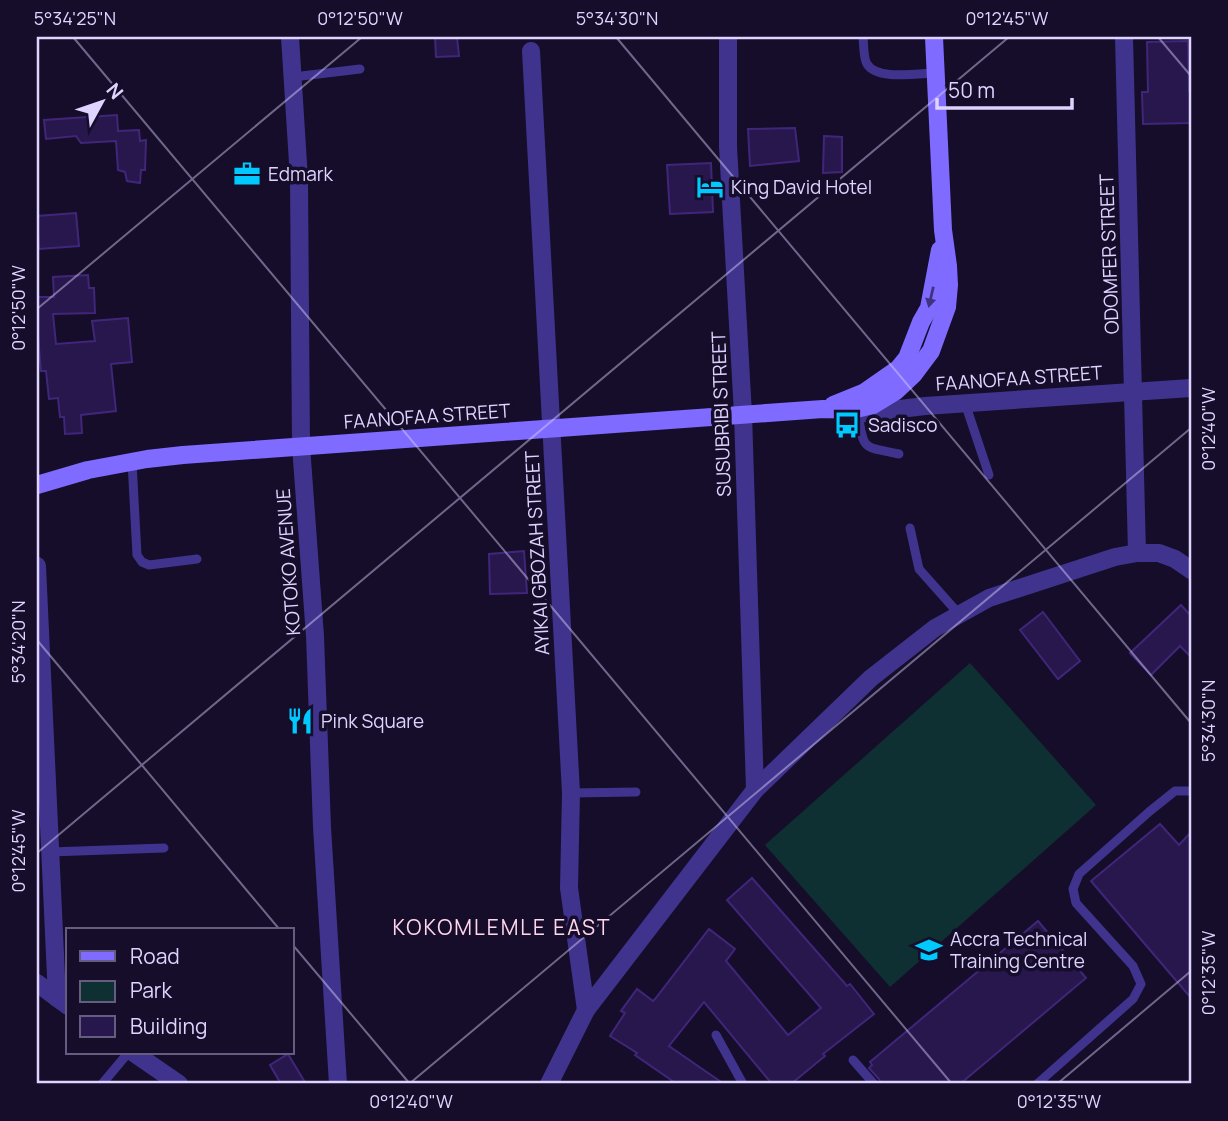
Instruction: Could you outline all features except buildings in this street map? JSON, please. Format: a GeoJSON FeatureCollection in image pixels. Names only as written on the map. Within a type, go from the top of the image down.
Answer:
{"type":"FeatureCollection","features":[{"type":"Feature","properties":{"kind":"main road"},"geometry":{"type":"LineString","coordinates":[[823,409],[855,412],[887,398],[913,375],[931,351],[947,307],[948,275],[943,230],[934,37]]}},
{"type":"Feature","properties":{"kind":"main road"},"geometry":{"type":"LineString","coordinates":[[823,409],[865,392],[898,369],[907,358],[929,308],[943,230]]}},
{"type":"Feature","properties":{"kind":"main road","name":"FAANOFAA STREET"},"geometry":{"type":"LineString","coordinates":[[37,485],[88,470],[183,455],[823,409]]}},
{"type":"Feature","properties":{"kind":"street","name":"KOTOKO AVENUE"},"geometry":{"type":"LineString","coordinates":[[290,37],[299,179],[301,446],[315,636],[322,827],[338,1084]]}},
{"type":"Feature","properties":{"kind":"street","name":"SUSUBRIBI STREET"},"geometry":{"type":"LineString","coordinates":[[727,37],[728,148],[743,414],[755,790]]}},
{"type":"Feature","properties":{"kind":"street","name":"ODOMFER STREET"},"geometry":{"type":"LineString","coordinates":[[1124,37],[1137,553]]}},
{"type":"Feature","properties":{"kind":"street","name":"AYIKAI GBOZAH STREET"},"geometry":{"type":"LineString","coordinates":[[531,51],[571,793],[569,888],[586,1010]]}},
{"type":"Feature","properties":{"kind":"street","name":"FAANOFAA STREET"},"geometry":{"type":"LineString","coordinates":[[855,412],[1191,388]]}},
{"type":"Feature","properties":{"kind":"street"},"geometry":{"type":"LineString","coordinates":[[549,1084],[586,1010],[755,790],[871,678],[935,628],[989,598],[1115,556],[1159,553],[1175,559],[1191,570]]}},
{"type":"Feature","properties":{"kind":"street"},"geometry":{"type":"LineString","coordinates":[[37,566],[50,852],[63,1002]]}},
{"type":"Feature","properties":{"kind":"street"},"geometry":{"type":"LineString","coordinates":[[37,983],[63,1002]]}},
{"type":"Feature","properties":{"kind":"street"},"geometry":{"type":"LineString","coordinates":[[135,1054],[178,1084]]}},
{"type":"Feature","properties":{"kind":"lane"},"geometry":{"type":"LineString","coordinates":[[863,37],[865,61],[874,71],[884,75],[936,73]]}},
{"type":"Feature","properties":{"kind":"lane"},"geometry":{"type":"LineString","coordinates":[[293,77],[360,69]]}},
{"type":"Feature","properties":{"kind":"lane"},"geometry":{"type":"LineString","coordinates":[[965,403],[989,475]]}},
{"type":"Feature","properties":{"kind":"lane"},"geometry":{"type":"LineString","coordinates":[[855,412],[864,443],[869,447],[899,454]]}},
{"type":"Feature","properties":{"kind":"lane"},"geometry":{"type":"LineString","coordinates":[[132,462],[137,555],[142,562],[149,565],[197,559]]}},
{"type":"Feature","properties":{"kind":"lane"},"geometry":{"type":"LineString","coordinates":[[910,528],[919,569],[959,614]]}},
{"type":"Feature","properties":{"kind":"lane"},"geometry":{"type":"LineString","coordinates":[[1037,1084],[1133,999],[1141,984],[1133,966],[1076,903],[1073,889],[1079,874],[1175,791],[1191,791]]}},
{"type":"Feature","properties":{"kind":"lane"},"geometry":{"type":"LineString","coordinates":[[571,793],[636,792]]}},
{"type":"Feature","properties":{"kind":"lane"},"geometry":{"type":"LineString","coordinates":[[50,852],[164,848]]}},
{"type":"Feature","properties":{"kind":"lane"},"geometry":{"type":"LineString","coordinates":[[716,1035],[743,1084]]}},
{"type":"Feature","properties":{"kind":"lane"},"geometry":{"type":"LineString","coordinates":[[102,1084],[127,1054]]}},
{"type":"Feature","properties":{"kind":"lane"},"geometry":{"type":"LineString","coordinates":[[853,1060],[874,1084]]}},
{"type":"Feature","properties":{"kind":"green space"},"geometry":{"type":"Polygon","coordinates":[[[970,663],[1096,805],[890,987],[765,845],[970,663]]]}},
{"type":"Feature","properties":{"kind":"place","name":"Edmark"},"geometry":{"type":"Point","coordinates":[247,174]}},
{"type":"Feature","properties":{"kind":"place","name":"King David Hotel"},"geometry":{"type":"Point","coordinates":[710,187]}},
{"type":"Feature","properties":{"kind":"place","name":"Sadisco"},"geometry":{"type":"Point","coordinates":[847,425]}},
{"type":"Feature","properties":{"kind":"place","name":"Pink Square"},"geometry":{"type":"Point","coordinates":[300,721]}},
{"type":"Feature","properties":{"kind":"place","name":"Accra Technical Training Centre"},"geometry":{"type":"Point","coordinates":[929,950]}},
{"type":"Feature","properties":{"kind":"district","name":"KOKOMLEMLE EAST"},"geometry":{"type":"Point","coordinates":[502,927]}}]}
